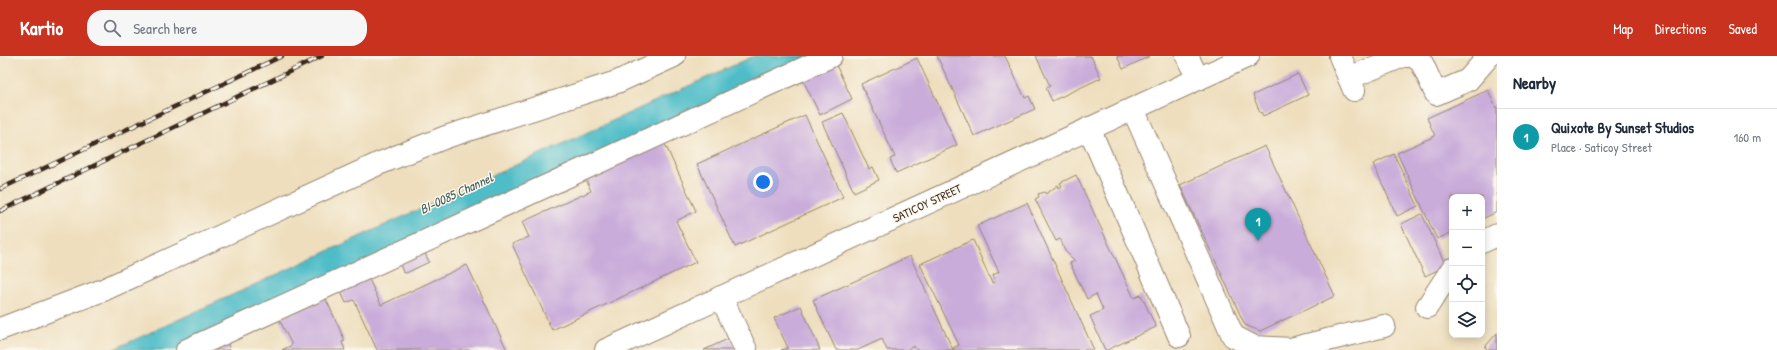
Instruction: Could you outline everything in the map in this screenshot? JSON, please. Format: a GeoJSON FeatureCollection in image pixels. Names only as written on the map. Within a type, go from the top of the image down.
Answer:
{"type":"FeatureCollection","features":[{"type":"Feature","properties":{"kind":"street"},"geometry":{"type":"LineString","coordinates":[[0,329],[102,290],[378,164],[446,137],[617,82],[674,56]]}},
{"type":"Feature","properties":{"kind":"street"},"geometry":{"type":"LineString","coordinates":[[187,350],[831,56]]}},
{"type":"Feature","properties":{"kind":"street"},"geometry":{"type":"LineString","coordinates":[[1187,56],[1198,79]]}},
{"type":"Feature","properties":{"kind":"street","name":"SATICOY STREET"},"geometry":{"type":"LineString","coordinates":[[606,350],[1248,56]]}},
{"type":"Feature","properties":{"kind":"street"},"geometry":{"type":"LineString","coordinates":[[1340,56],[1351,84],[1402,56],[1414,56],[1422,63],[1436,94],[1468,80],[1489,56]]}},
{"type":"Feature","properties":{"kind":"street"},"geometry":{"type":"LineString","coordinates":[[1133,109],[1233,336],[1254,347],[1292,349],[1384,326]]}},
{"type":"Feature","properties":{"kind":"street"},"geometry":{"type":"LineString","coordinates":[[1090,128],[1179,336]]}},
{"type":"Feature","properties":{"kind":"street"},"geometry":{"type":"LineString","coordinates":[[1485,241],[1497,235]]}},
{"type":"Feature","properties":{"kind":"street"},"geometry":{"type":"LineString","coordinates":[[1427,307],[1449,274]]}},
{"type":"Feature","properties":{"kind":"street"},"geometry":{"type":"LineString","coordinates":[[721,297],[746,350]]}},
{"type":"Feature","properties":{"kind":"water","name":"BI-0085 Channel"},"geometry":{"type":"Polygon","coordinates":[[[754,56],[819,56],[176,350],[112,350],[754,56]]]}},
{"type":"Feature","properties":{"kind":"building"},"geometry":{"type":"Polygon","coordinates":[[[937,56],[1005,56],[1025,98],[1029,96],[1035,109],[974,136],[937,56]]]}},
{"type":"Feature","properties":{"kind":"building"},"geometry":{"type":"Polygon","coordinates":[[[1036,56],[1091,56],[1101,78],[1052,101],[1046,88],[1050,86],[1036,56]]]}},
{"type":"Feature","properties":{"kind":"building"},"geometry":{"type":"Polygon","coordinates":[[[1117,56],[1150,56],[1123,69],[1117,56]]]}},
{"type":"Feature","properties":{"kind":"building"},"geometry":{"type":"Polygon","coordinates":[[[917,58],[957,145],[896,173],[890,159],[895,157],[861,84],[917,58]]]}},
{"type":"Feature","properties":{"kind":"building"},"geometry":{"type":"Polygon","coordinates":[[[836,65],[852,99],[820,115],[803,80],[836,65]]]}},
{"type":"Feature","properties":{"kind":"building"},"geometry":{"type":"Polygon","coordinates":[[[1298,74],[1308,95],[1263,116],[1261,112],[1260,113],[1253,95],[1298,74]]]}},
{"type":"Feature","properties":{"kind":"building"},"geometry":{"type":"Polygon","coordinates":[[[1488,90],[1496,108],[1497,107],[1497,212],[1485,218],[1485,194],[1449,194],[1449,233],[1437,239],[1397,153],[1435,136],[1427,118],[1488,90]]]}},
{"type":"Feature","properties":{"kind":"building"},"geometry":{"type":"Polygon","coordinates":[[[843,113],[869,169],[873,167],[879,180],[854,192],[822,122],[843,113]]]}},
{"type":"Feature","properties":{"kind":"building"},"geometry":{"type":"Polygon","coordinates":[[[805,115],[843,197],[735,247],[697,164],[805,115]]]}},
{"type":"Feature","properties":{"kind":"building"},"geometry":{"type":"Polygon","coordinates":[[[663,140],[696,211],[676,221],[696,262],[552,330],[512,244],[529,237],[522,222],[591,191],[585,177],[663,140]]]}},
{"type":"Feature","properties":{"kind":"building"},"geometry":{"type":"Polygon","coordinates":[[[1265,146],[1335,296],[1260,331],[1245,325],[1180,185],[1265,146]]]}},
{"type":"Feature","properties":{"kind":"building"},"geometry":{"type":"Polygon","coordinates":[[[1394,154],[1418,206],[1397,216],[1373,164],[1394,154]]]}},
{"type":"Feature","properties":{"kind":"building"},"geometry":{"type":"Polygon","coordinates":[[[1076,175],[1134,298],[1141,295],[1156,327],[1107,350],[1105,350],[1090,316],[1103,310],[1096,294],[1087,299],[1070,263],[1075,261],[1065,251],[1060,239],[1056,241],[1035,199],[1039,197],[1038,194],[1045,192],[1046,194],[1058,185],[1059,188],[1062,186],[1060,183],[1076,175]]]}},
{"type":"Feature","properties":{"kind":"building"},"geometry":{"type":"Polygon","coordinates":[[[1027,203],[1094,350],[954,350],[953,348],[959,345],[920,264],[973,240],[992,283],[995,282],[993,275],[999,272],[977,226],[1027,203]]]}},
{"type":"Feature","properties":{"kind":"building"},"geometry":{"type":"Polygon","coordinates":[[[1422,214],[1446,266],[1425,276],[1401,224],[1422,214]]]}},
{"type":"Feature","properties":{"kind":"building"},"geometry":{"type":"Polygon","coordinates":[[[424,251],[429,262],[406,273],[403,272],[399,262],[424,251]]]}},
{"type":"Feature","properties":{"kind":"building"},"geometry":{"type":"Polygon","coordinates":[[[910,256],[953,350],[916,350],[914,346],[906,350],[887,350],[882,339],[858,350],[836,350],[813,300],[910,256]]]}},
{"type":"Feature","properties":{"kind":"building"},"geometry":{"type":"Polygon","coordinates":[[[467,265],[507,350],[377,350],[354,300],[346,303],[340,290],[368,277],[381,305],[467,265]]]}},
{"type":"Feature","properties":{"kind":"building"},"geometry":{"type":"Polygon","coordinates":[[[325,297],[345,341],[342,342],[345,350],[282,350],[292,345],[279,319],[325,297]]]}},
{"type":"Feature","properties":{"kind":"building"},"geometry":{"type":"Polygon","coordinates":[[[801,306],[820,350],[781,350],[788,348],[774,318],[801,306]]]}},
{"type":"Feature","properties":{"kind":"building"},"geometry":{"type":"Polygon","coordinates":[[[1497,333],[1497,350],[1488,350],[1485,347],[1497,333]]]}},
{"type":"Feature","properties":{"kind":"building"},"geometry":{"type":"Polygon","coordinates":[[[730,338],[736,350],[704,350],[730,338]]]}},
{"type":"Feature","properties":{"kind":"building"},"geometry":{"type":"Polygon","coordinates":[[[227,342],[230,350],[210,350],[227,342]]]}},
{"type":"Feature","properties":{"kind":"railway"},"geometry":{"type":"LineString","coordinates":[[0,189],[282,56]]}},
{"type":"Feature","properties":{"kind":"railway"},"geometry":{"type":"LineString","coordinates":[[0,211],[322,56]]}},
{"type":"Feature","properties":{"kind":"place","name":"Quixote By Sunset Studios"},"geometry":{"type":"Point","coordinates":[1258,241]}}]}
